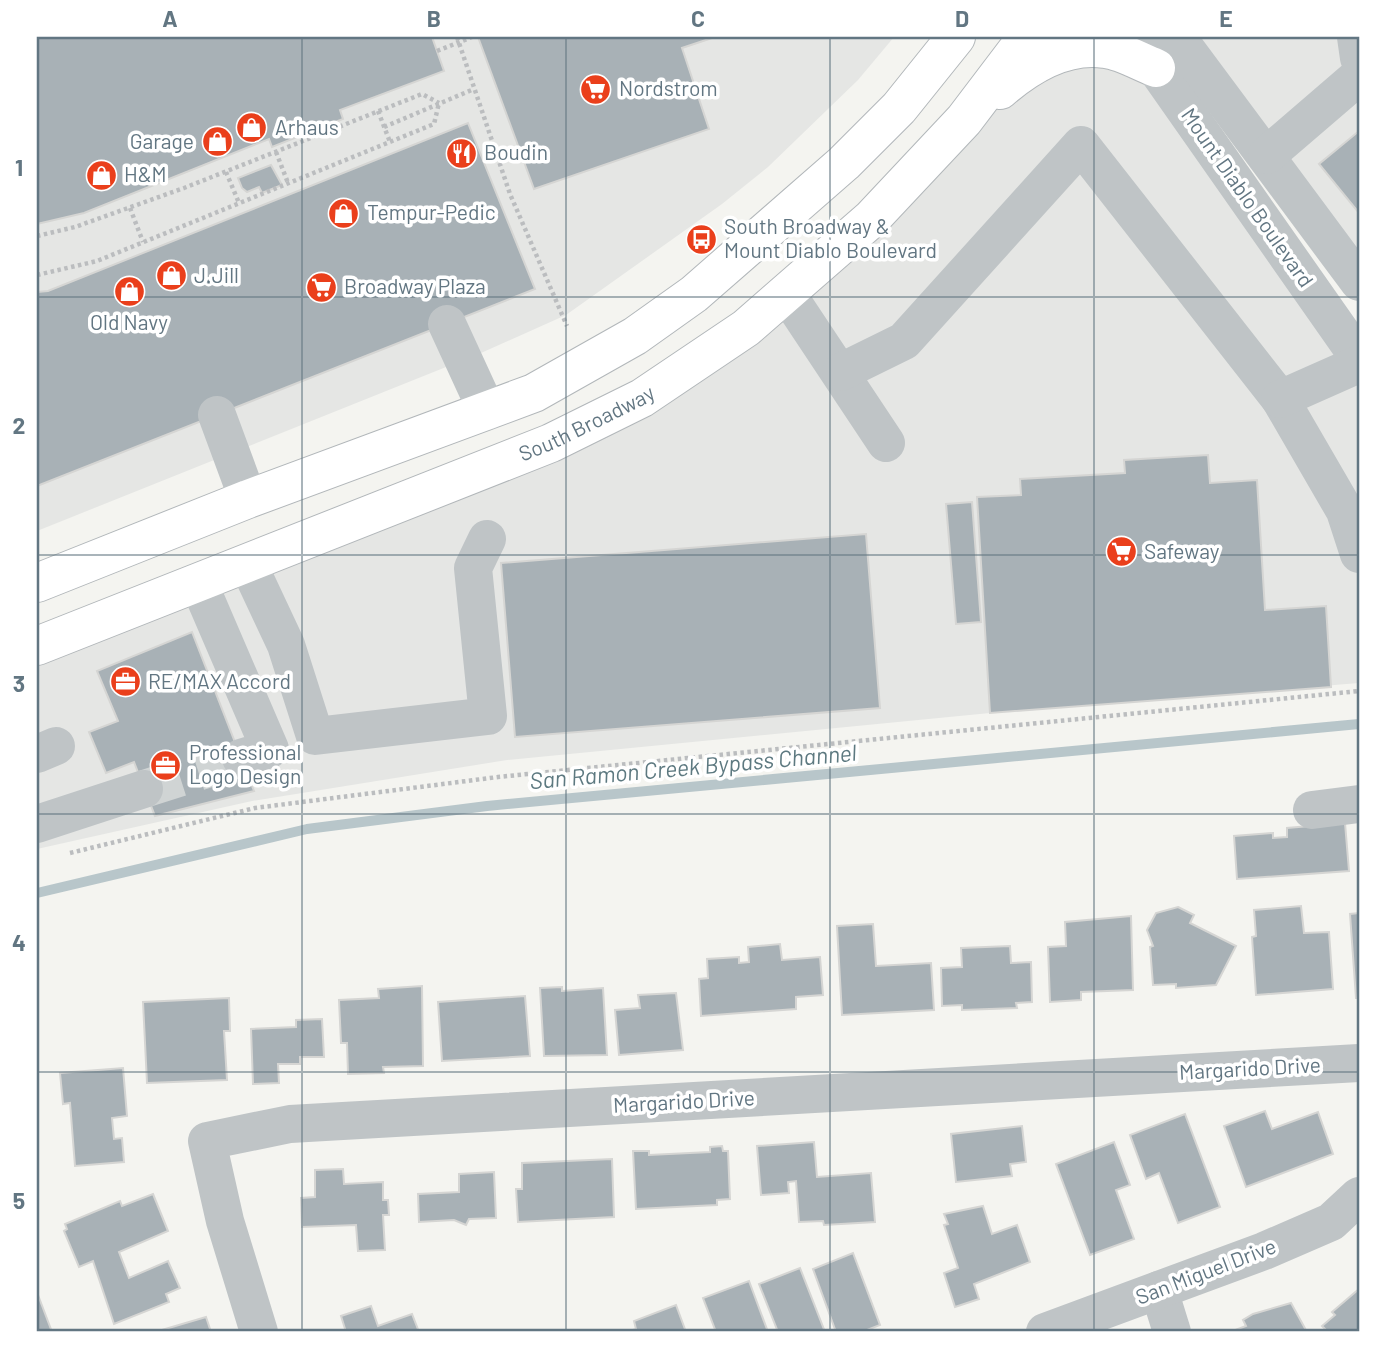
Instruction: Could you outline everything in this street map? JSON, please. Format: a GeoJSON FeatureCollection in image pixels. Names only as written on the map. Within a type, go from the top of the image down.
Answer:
{"type":"FeatureCollection","features":[{"type":"Feature","properties":{"kind":"main road"},"geometry":{"type":"LineString","coordinates":[[37,583],[248,499],[534,393],[635,336],[694,294],[844,163],[899,107],[956,37]]}},
{"type":"Feature","properties":{"kind":"main road","name":"South Broadway"},"geometry":{"type":"LineString","coordinates":[[37,646],[200,584],[566,437],[642,398],[746,328],[872,218],[964,120],[1027,37]]}},
{"type":"Feature","properties":{"kind":"main road"},"geometry":{"type":"LineString","coordinates":[[964,120],[1020,72],[1057,53],[1105,49],[1156,68]]}},
{"type":"Feature","properties":{"kind":"street","name":"Mount Diablo Boulevard"},"geometry":{"type":"LineString","coordinates":[[1134,37],[1359,358]]}},
{"type":"Feature","properties":{"kind":"street","name":"Mount Diablo Boulevard"},"geometry":{"type":"LineString","coordinates":[[1177,37],[1359,282]]}},
{"type":"Feature","properties":{"kind":"street"},"geometry":{"type":"LineString","coordinates":[[1356,37],[1359,58]]}},
{"type":"Feature","properties":{"kind":"street"},"geometry":{"type":"LineString","coordinates":[[1267,155],[1359,75]]}},
{"type":"Feature","properties":{"kind":"street"},"geometry":{"type":"LineString","coordinates":[[841,372],[904,341],[1081,145],[1280,399],[1345,511],[1359,554]]}},
{"type":"Feature","properties":{"kind":"street"},"geometry":{"type":"LineString","coordinates":[[787,294],[886,443]]}},
{"type":"Feature","properties":{"kind":"street"},"geometry":{"type":"LineString","coordinates":[[447,324],[487,411]]}},
{"type":"Feature","properties":{"kind":"street"},"geometry":{"type":"LineString","coordinates":[[1280,399],[1359,364]]}},
{"type":"Feature","properties":{"kind":"street"},"geometry":{"type":"LineString","coordinates":[[216,415],[248,499]]}},
{"type":"Feature","properties":{"kind":"street"},"geometry":{"type":"LineString","coordinates":[[248,564],[286,645],[314,736],[488,716],[474,568],[487,539]]}},
{"type":"Feature","properties":{"kind":"street"},"geometry":{"type":"LineString","coordinates":[[200,584],[270,749],[241,758]]}},
{"type":"Feature","properties":{"kind":"street"},"geometry":{"type":"LineString","coordinates":[[37,824],[144,789]]}},
{"type":"Feature","properties":{"kind":"street"},"geometry":{"type":"LineString","coordinates":[[1312,810],[1359,804]]}},
{"type":"Feature","properties":{"kind":"street","name":"Margarido Drive"},"geometry":{"type":"LineString","coordinates":[[259,1332],[225,1221],[208,1141],[290,1124],[1359,1063]]}},
{"type":"Feature","properties":{"kind":"street","name":"San Miguel Drive"},"geometry":{"type":"LineString","coordinates":[[1045,1332],[1331,1222],[1359,1196]]}},
{"type":"Feature","properties":{"kind":"street"},"geometry":{"type":"LineString","coordinates":[[1159,1290],[1172,1332]]}},
{"type":"Feature","properties":{"kind":"path"},"geometry":{"type":"LineString","coordinates":[[457,37],[510,194],[567,327]]}},
{"type":"Feature","properties":{"kind":"path"},"geometry":{"type":"LineString","coordinates":[[437,51],[472,37]]}},
{"type":"Feature","properties":{"kind":"path"},"geometry":{"type":"LineString","coordinates":[[384,127],[474,89]]}},
{"type":"Feature","properties":{"kind":"path"},"geometry":{"type":"LineString","coordinates":[[37,236],[75,227],[130,208],[422,94],[439,103]]}},
{"type":"Feature","properties":{"kind":"path"},"geometry":{"type":"LineString","coordinates":[[37,275],[97,261],[434,124],[439,103]]}},
{"type":"Feature","properties":{"kind":"path"},"geometry":{"type":"LineString","coordinates":[[378,111],[390,142]]}},
{"type":"Feature","properties":{"kind":"path"},"geometry":{"type":"LineString","coordinates":[[276,152],[288,183]]}},
{"type":"Feature","properties":{"kind":"path"},"geometry":{"type":"LineString","coordinates":[[226,172],[239,203]]}},
{"type":"Feature","properties":{"kind":"path"},"geometry":{"type":"LineString","coordinates":[[130,208],[143,242]]}},
{"type":"Feature","properties":{"kind":"path"},"geometry":{"type":"LineString","coordinates":[[58,856],[255,808],[498,777],[1359,691]]}},
{"type":"Feature","properties":{"kind":"shaded area","name":"Broadway Plaza"},"geometry":{"type":"Polygon","coordinates":[[[37,37],[894,37],[858,80],[768,167],[722,204],[566,315],[481,353],[37,531],[37,37]]]}},
{"type":"Feature","properties":{"kind":"shaded area"},"geometry":{"type":"Polygon","coordinates":[[[1177,37],[1359,37],[1359,282],[1177,37]]]}},
{"type":"Feature","properties":{"kind":"shaded area"},"geometry":{"type":"Polygon","coordinates":[[[1127,56],[1359,358],[1359,683],[990,713],[507,760],[252,801],[37,849],[37,646],[642,398],[1020,72],[1127,56]]]}},
{"type":"Feature","properties":{"kind":"building"},"geometry":{"type":"Polygon","coordinates":[[[37,37],[432,37],[444,71],[340,110],[343,119],[272,147],[269,139],[84,213],[37,224],[37,37]]]}},
{"type":"Feature","properties":{"kind":"building","name":"Nordstrom"},"geometry":{"type":"Polygon","coordinates":[[[478,37],[715,37],[682,48],[709,129],[534,189],[478,37]]]}},
{"type":"Feature","properties":{"kind":"building"},"geometry":{"type":"Polygon","coordinates":[[[468,123],[535,289],[37,486],[37,292],[48,291],[468,123]]]}},
{"type":"Feature","properties":{"kind":"building"},"geometry":{"type":"Polygon","coordinates":[[[1359,131],[1359,213],[1319,164],[1359,131]]]}},
{"type":"Feature","properties":{"kind":"building"},"geometry":{"type":"Polygon","coordinates":[[[271,165],[282,185],[262,193],[259,187],[247,192],[242,188],[238,178],[271,165]]]}},
{"type":"Feature","properties":{"kind":"building","name":"Safeway"},"geometry":{"type":"Polygon","coordinates":[[[1208,455],[1210,483],[1257,480],[1265,610],[1326,606],[1331,687],[990,713],[977,497],[1021,495],[1020,479],[1125,473],[1124,460],[1208,455]]]}},
{"type":"Feature","properties":{"kind":"building"},"geometry":{"type":"Polygon","coordinates":[[[972,502],[981,622],[956,624],[946,504],[972,502]]]}},
{"type":"Feature","properties":{"kind":"building"},"geometry":{"type":"Polygon","coordinates":[[[866,534],[880,708],[515,737],[501,563],[866,534]]]}},
{"type":"Feature","properties":{"kind":"building"},"geometry":{"type":"Polygon","coordinates":[[[192,632],[254,791],[155,816],[134,762],[106,773],[89,732],[118,721],[97,671],[192,632]]]}},
{"type":"Feature","properties":{"kind":"building"},"geometry":{"type":"Polygon","coordinates":[[[1345,823],[1349,871],[1237,879],[1234,836],[1273,833],[1273,838],[1287,837],[1287,828],[1345,823]]]}},
{"type":"Feature","properties":{"kind":"building"},"geometry":{"type":"Polygon","coordinates":[[[1301,906],[1304,933],[1329,932],[1333,989],[1256,995],[1252,937],[1256,936],[1254,910],[1301,906]]]}},
{"type":"Feature","properties":{"kind":"building"},"geometry":{"type":"Polygon","coordinates":[[[1178,907],[1194,915],[1190,923],[1236,946],[1216,985],[1176,988],[1176,984],[1153,985],[1150,947],[1153,946],[1147,930],[1156,913],[1178,907]]]}},
{"type":"Feature","properties":{"kind":"building"},"geometry":{"type":"Polygon","coordinates":[[[1359,913],[1359,998],[1356,998],[1350,914],[1359,913]]]}},
{"type":"Feature","properties":{"kind":"building"},"geometry":{"type":"Polygon","coordinates":[[[1131,916],[1133,990],[1081,992],[1081,1000],[1050,1002],[1048,947],[1066,946],[1065,922],[1131,916]]]}},
{"type":"Feature","properties":{"kind":"building"},"geometry":{"type":"Polygon","coordinates":[[[873,924],[876,966],[931,963],[934,1010],[842,1015],[837,926],[873,924]]]}},
{"type":"Feature","properties":{"kind":"building"},"geometry":{"type":"Polygon","coordinates":[[[780,944],[782,960],[820,957],[823,995],[796,997],[796,1009],[701,1016],[699,979],[708,978],[707,959],[739,957],[739,963],[749,962],[748,947],[780,944]]]}},
{"type":"Feature","properties":{"kind":"building"},"geometry":{"type":"Polygon","coordinates":[[[1010,946],[1011,963],[1031,962],[1032,1002],[1016,1003],[1017,1008],[962,1010],[962,1005],[942,1006],[941,968],[962,967],[961,948],[1010,946]]]}},
{"type":"Feature","properties":{"kind":"building"},"geometry":{"type":"Polygon","coordinates":[[[422,986],[423,1066],[383,1067],[384,1073],[348,1074],[347,1043],[341,1043],[339,1000],[379,998],[378,989],[422,986]]]}},
{"type":"Feature","properties":{"kind":"building"},"geometry":{"type":"Polygon","coordinates":[[[562,987],[562,991],[603,988],[607,1055],[544,1056],[540,988],[562,987]]]}},
{"type":"Feature","properties":{"kind":"building"},"geometry":{"type":"Polygon","coordinates":[[[676,993],[683,1050],[619,1055],[615,1010],[640,1008],[638,995],[676,993]]]}},
{"type":"Feature","properties":{"kind":"building"},"geometry":{"type":"Polygon","coordinates":[[[525,996],[530,1056],[442,1061],[438,1002],[525,996]]]}},
{"type":"Feature","properties":{"kind":"building"},"geometry":{"type":"Polygon","coordinates":[[[229,998],[230,1031],[224,1031],[227,1080],[147,1083],[143,1002],[229,998]]]}},
{"type":"Feature","properties":{"kind":"building"},"geometry":{"type":"Polygon","coordinates":[[[322,1019],[324,1057],[300,1057],[300,1064],[278,1064],[279,1083],[253,1084],[251,1029],[296,1027],[296,1020],[322,1019]]]}},
{"type":"Feature","properties":{"kind":"building"},"geometry":{"type":"Polygon","coordinates":[[[123,1068],[127,1116],[112,1118],[114,1139],[122,1138],[124,1162],[75,1166],[70,1103],[63,1104],[60,1073],[123,1068]]]}},
{"type":"Feature","properties":{"kind":"building"},"geometry":{"type":"Polygon","coordinates":[[[1265,1111],[1272,1129],[1318,1112],[1333,1154],[1246,1187],[1224,1126],[1265,1111]]]}},
{"type":"Feature","properties":{"kind":"building"},"geometry":{"type":"Polygon","coordinates":[[[1185,1114],[1220,1207],[1178,1223],[1159,1173],[1146,1179],[1130,1135],[1185,1114]]]}},
{"type":"Feature","properties":{"kind":"building"},"geometry":{"type":"Polygon","coordinates":[[[1022,1126],[1026,1162],[1010,1164],[1012,1176],[956,1182],[951,1134],[1022,1126]]]}},
{"type":"Feature","properties":{"kind":"building"},"geometry":{"type":"Polygon","coordinates":[[[814,1142],[817,1177],[871,1173],[875,1222],[824,1225],[823,1221],[799,1222],[796,1181],[788,1182],[789,1193],[761,1195],[757,1146],[814,1142]]]}},
{"type":"Feature","properties":{"kind":"building"},"geometry":{"type":"Polygon","coordinates":[[[1114,1142],[1130,1185],[1116,1190],[1134,1239],[1090,1255],[1056,1164],[1114,1142]]]}},
{"type":"Feature","properties":{"kind":"building"},"geometry":{"type":"Polygon","coordinates":[[[722,1146],[723,1151],[728,1151],[730,1199],[717,1200],[717,1205],[636,1209],[633,1151],[649,1151],[649,1155],[710,1152],[710,1147],[722,1146]]]}},
{"type":"Feature","properties":{"kind":"building"},"geometry":{"type":"Polygon","coordinates":[[[612,1159],[614,1217],[518,1222],[516,1189],[522,1189],[522,1163],[612,1159]]]}},
{"type":"Feature","properties":{"kind":"building"},"geometry":{"type":"Polygon","coordinates":[[[343,1169],[344,1184],[383,1182],[383,1200],[388,1200],[389,1215],[383,1215],[385,1250],[358,1251],[356,1225],[302,1227],[301,1198],[315,1197],[315,1170],[343,1169]]]}},
{"type":"Feature","properties":{"kind":"building"},"geometry":{"type":"Polygon","coordinates":[[[494,1172],[496,1218],[469,1219],[466,1225],[454,1220],[419,1222],[418,1194],[459,1192],[459,1174],[494,1172]]]}},
{"type":"Feature","properties":{"kind":"building"},"geometry":{"type":"Polygon","coordinates":[[[153,1194],[168,1231],[119,1252],[129,1278],[168,1261],[180,1288],[166,1294],[169,1302],[114,1324],[93,1261],[79,1267],[64,1231],[67,1229],[65,1224],[120,1201],[122,1206],[153,1194]]]}},
{"type":"Feature","properties":{"kind":"building"},"geometry":{"type":"Polygon","coordinates":[[[983,1206],[992,1234],[1017,1225],[1030,1262],[974,1284],[979,1299],[955,1307],[944,1273],[958,1268],[944,1225],[948,1224],[944,1214],[983,1206]]]}},
{"type":"Feature","properties":{"kind":"building"},"geometry":{"type":"Polygon","coordinates":[[[853,1253],[880,1325],[862,1332],[836,1332],[813,1269],[853,1253]]]}},
{"type":"Feature","properties":{"kind":"building"},"geometry":{"type":"Polygon","coordinates":[[[800,1268],[825,1332],[778,1332],[759,1284],[800,1268]]]}},
{"type":"Feature","properties":{"kind":"building"},"geometry":{"type":"Polygon","coordinates":[[[749,1281],[768,1332],[716,1332],[703,1298],[749,1281]]]}},
{"type":"Feature","properties":{"kind":"building"},"geometry":{"type":"Polygon","coordinates":[[[1359,1289],[1359,1332],[1328,1332],[1322,1326],[1335,1315],[1332,1312],[1359,1289]]]}},
{"type":"Feature","properties":{"kind":"building"},"geometry":{"type":"Polygon","coordinates":[[[38,1295],[52,1332],[37,1332],[38,1295]]]}},
{"type":"Feature","properties":{"kind":"building"},"geometry":{"type":"Polygon","coordinates":[[[1291,1303],[1307,1332],[1230,1332],[1246,1326],[1243,1320],[1253,1314],[1291,1303]]]}},
{"type":"Feature","properties":{"kind":"building"},"geometry":{"type":"Polygon","coordinates":[[[676,1305],[686,1332],[626,1332],[636,1329],[634,1321],[676,1305]]]}},
{"type":"Feature","properties":{"kind":"building"},"geometry":{"type":"Polygon","coordinates":[[[371,1306],[378,1326],[412,1314],[419,1332],[346,1332],[341,1316],[371,1306]]]}},
{"type":"Feature","properties":{"kind":"building"},"geometry":{"type":"Polygon","coordinates":[[[206,1317],[211,1332],[155,1332],[206,1317]]]}},
{"type":"Feature","properties":{"kind":"waterway","name":"San Ramon Creek Bypass Channel"},"geometry":{"type":"LineString","coordinates":[[37,893],[307,829],[487,806],[1359,724]]}},
{"type":"Feature","properties":{"kind":"tunnel"},"geometry":{"type":"LineString","coordinates":[[144,789],[241,758]]}},
{"type":"Feature","properties":{"kind":"place","name":"Nordstrom"},"geometry":{"type":"Point","coordinates":[596,89]}},
{"type":"Feature","properties":{"kind":"place","name":"Arhaus"},"geometry":{"type":"Point","coordinates":[252,128]}},
{"type":"Feature","properties":{"kind":"place","name":"Garage"},"geometry":{"type":"Point","coordinates":[217,142]}},
{"type":"Feature","properties":{"kind":"place","name":"Boudin"},"geometry":{"type":"Point","coordinates":[461,153]}},
{"type":"Feature","properties":{"kind":"place","name":"H&M"},"geometry":{"type":"Point","coordinates":[101,175]}},
{"type":"Feature","properties":{"kind":"place","name":"Tempur-Pedic"},"geometry":{"type":"Point","coordinates":[344,213]}},
{"type":"Feature","properties":{"kind":"place","name":"South Broadway & Mount Diablo Boulevard"},"geometry":{"type":"Point","coordinates":[701,239]}},
{"type":"Feature","properties":{"kind":"place","name":"J.Jill"},"geometry":{"type":"Point","coordinates":[171,276]}},
{"type":"Feature","properties":{"kind":"place","name":"Broadway Plaza"},"geometry":{"type":"Point","coordinates":[321,287]}},
{"type":"Feature","properties":{"kind":"place","name":"Old Navy"},"geometry":{"type":"Point","coordinates":[129,291]}},
{"type":"Feature","properties":{"kind":"place","name":"Safeway"},"geometry":{"type":"Point","coordinates":[1121,552]}},
{"type":"Feature","properties":{"kind":"place","name":"RE/MAX Accord"},"geometry":{"type":"Point","coordinates":[125,682]}},
{"type":"Feature","properties":{"kind":"place","name":"Professional Logo Design"},"geometry":{"type":"Point","coordinates":[166,765]}}]}
